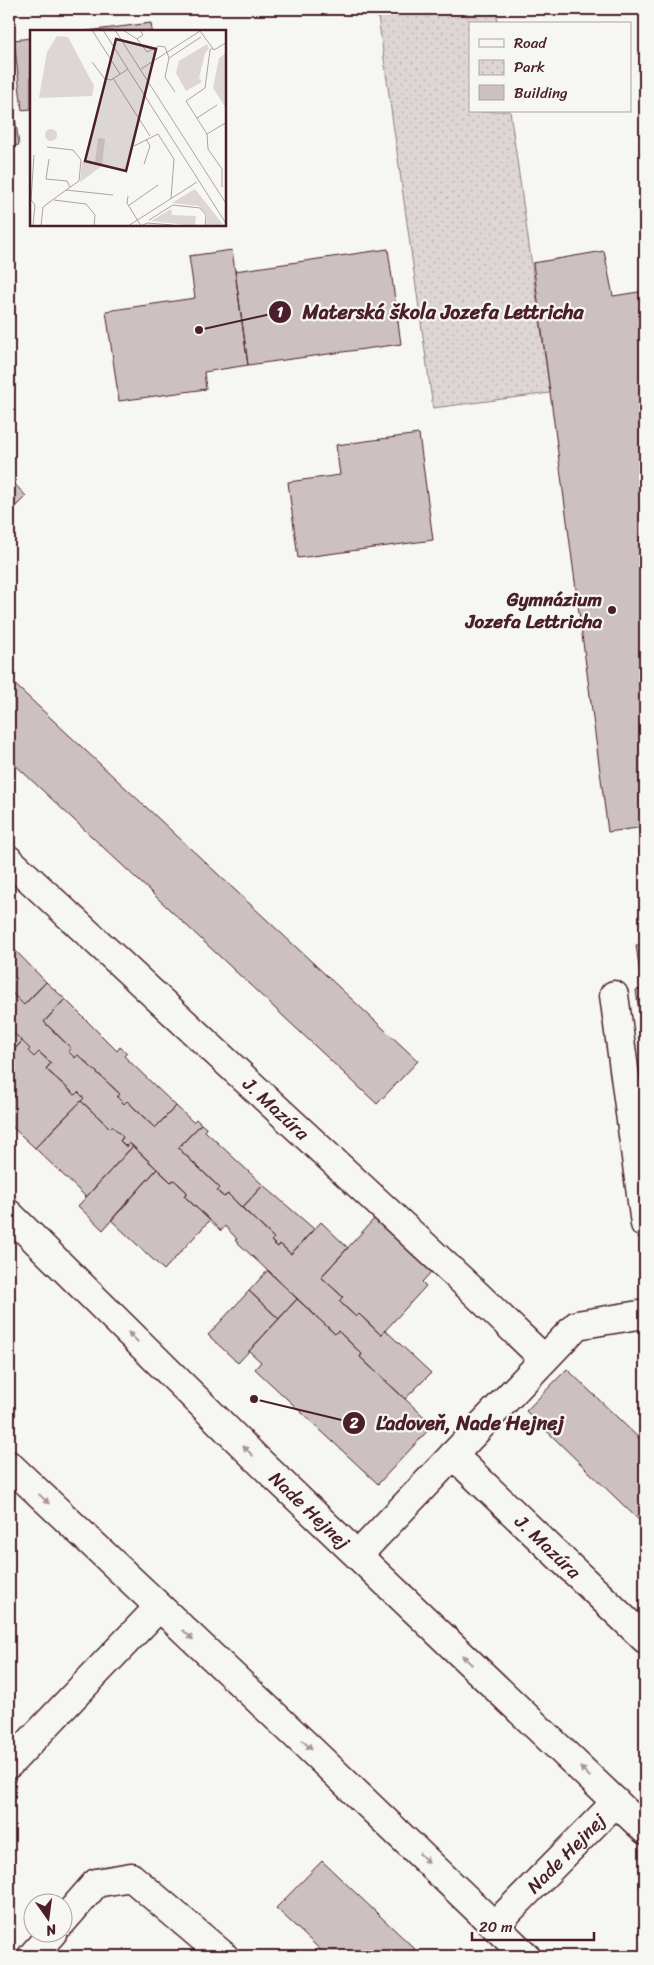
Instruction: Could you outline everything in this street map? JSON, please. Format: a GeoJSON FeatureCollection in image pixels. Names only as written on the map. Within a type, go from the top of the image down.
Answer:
{"type":"FeatureCollection","features":[{"type":"Feature","properties":{"kind":"street","name":"J. Mazúra"},"geometry":{"type":"LineString","coordinates":[[9,860],[544,1359]]}},
{"type":"Feature","properties":{"kind":"street"},"geometry":{"type":"LineString","coordinates":[[614,995],[645,1224]]}},
{"type":"Feature","properties":{"kind":"street","name":"Nade Hejnej"},"geometry":{"type":"LineString","coordinates":[[9,1214],[262,1465],[645,1830]]}},
{"type":"Feature","properties":{"kind":"street"},"geometry":{"type":"LineString","coordinates":[[358,1555],[577,1325],[645,1314]]}},
{"type":"Feature","properties":{"kind":"street","name":"J. Mazúra"},"geometry":{"type":"LineString","coordinates":[[453,1455],[645,1639]]}},
{"type":"Feature","properties":{"kind":"street"},"geometry":{"type":"LineString","coordinates":[[9,1466],[306,1745],[526,1956]]}},
{"type":"Feature","properties":{"kind":"street"},"geometry":{"type":"LineString","coordinates":[[9,1764],[158,1607]]}},
{"type":"Feature","properties":{"kind":"street","name":"Nade Hejnej"},"geometry":{"type":"LineString","coordinates":[[495,1925],[616,1802]]}},
{"type":"Feature","properties":{"kind":"street"},"geometry":{"type":"LineString","coordinates":[[72,1911],[96,1883],[131,1878],[224,1956]]}},
{"type":"Feature","properties":{"kind":"street"},"geometry":{"type":"LineString","coordinates":[[32,1956],[44,1942]]}},
{"type":"Feature","properties":{"kind":"green space"},"geometry":{"type":"Polygon","coordinates":[[[377,9],[506,9],[496,10],[498,22],[469,22],[469,112],[510,112],[550,393],[433,408],[377,9]]]}},
{"type":"Feature","properties":{"kind":"building"},"geometry":{"type":"Polygon","coordinates":[[[151,23],[152,30],[95,30],[151,23]]]}},
{"type":"Feature","properties":{"kind":"building"},"geometry":{"type":"Polygon","coordinates":[[[30,38],[30,109],[22,110],[14,40],[30,38]]]}},
{"type":"Feature","properties":{"kind":"building"},"geometry":{"type":"Polygon","coordinates":[[[9,75],[19,145],[9,146],[9,75]]]}},
{"type":"Feature","properties":{"kind":"building"},"geometry":{"type":"Polygon","coordinates":[[[388,249],[401,344],[248,365],[235,271],[388,249]]]}},
{"type":"Feature","properties":{"kind":"building"},"geometry":{"type":"Polygon","coordinates":[[[232,250],[248,365],[204,372],[206,389],[119,401],[106,311],[195,298],[189,256],[232,250]]]}},
{"type":"Feature","properties":{"kind":"building","name":"Gymnázium Jozefa Lettricha"},"geometry":{"type":"Polygon","coordinates":[[[604,251],[613,296],[645,291],[645,827],[608,832],[533,263],[604,251]]]}},
{"type":"Feature","properties":{"kind":"building"},"geometry":{"type":"Polygon","coordinates":[[[419,434],[433,540],[298,558],[288,482],[340,475],[336,445],[419,434]]]}},
{"type":"Feature","properties":{"kind":"building"},"geometry":{"type":"Polygon","coordinates":[[[9,478],[26,496],[9,513],[9,478]]]}},
{"type":"Feature","properties":{"kind":"building"},"geometry":{"type":"Polygon","coordinates":[[[9,679],[418,1061],[377,1104],[9,759],[9,679]]]}},
{"type":"Feature","properties":{"kind":"building"},"geometry":{"type":"Polygon","coordinates":[[[9,944],[46,982],[24,1005],[9,990],[9,944]]]}},
{"type":"Feature","properties":{"kind":"building"},"geometry":{"type":"Polygon","coordinates":[[[645,944],[645,1022],[644,1011],[639,1012],[636,990],[642,989],[636,945],[645,944]]]}},
{"type":"Feature","properties":{"kind":"building"},"geometry":{"type":"Polygon","coordinates":[[[46,982],[65,999],[44,1022],[71,1048],[68,1051],[75,1058],[78,1055],[120,1094],[117,1097],[124,1104],[127,1101],[155,1128],[176,1106],[193,1122],[196,1119],[201,1124],[178,1148],[220,1188],[217,1191],[224,1197],[228,1194],[274,1238],[271,1241],[278,1247],[280,1244],[291,1254],[321,1222],[348,1248],[321,1277],[343,1297],[339,1301],[356,1317],[359,1314],[381,1335],[385,1330],[431,1373],[405,1399],[360,1357],[362,1354],[338,1331],[335,1334],[235,1240],[237,1239],[225,1226],[221,1231],[184,1196],[187,1192],[174,1180],[171,1182],[129,1143],[127,1147],[120,1141],[123,1137],[112,1126],[110,1128],[81,1101],[84,1098],[78,1092],[75,1095],[46,1069],[51,1063],[39,1052],[34,1057],[28,1051],[30,1049],[9,1028],[9,990],[24,1005],[46,982]]]}},
{"type":"Feature","properties":{"kind":"building"},"geometry":{"type":"Polygon","coordinates":[[[65,999],[117,1051],[120,1047],[127,1053],[124,1056],[176,1106],[155,1128],[127,1101],[124,1104],[117,1097],[120,1094],[78,1055],[75,1058],[68,1051],[71,1048],[44,1022],[65,999]]]}},
{"type":"Feature","properties":{"kind":"building"},"geometry":{"type":"Polygon","coordinates":[[[9,1028],[22,1041],[12,1052],[9,1049],[9,1028]]]}},
{"type":"Feature","properties":{"kind":"building"},"geometry":{"type":"Polygon","coordinates":[[[22,1041],[30,1049],[28,1051],[34,1057],[39,1052],[51,1063],[46,1069],[75,1095],[78,1092],[84,1098],[35,1148],[9,1124],[9,1056],[22,1041]]]}},
{"type":"Feature","properties":{"kind":"building"},"geometry":{"type":"Polygon","coordinates":[[[81,1101],[110,1128],[112,1126],[123,1137],[120,1141],[127,1147],[129,1143],[133,1146],[86,1197],[35,1148],[81,1101]]]}},
{"type":"Feature","properties":{"kind":"building"},"geometry":{"type":"Polygon","coordinates":[[[201,1124],[206,1128],[205,1131],[263,1185],[242,1208],[228,1194],[224,1197],[217,1191],[220,1188],[178,1148],[201,1124]]]}},
{"type":"Feature","properties":{"kind":"building"},"geometry":{"type":"Polygon","coordinates":[[[133,1146],[157,1169],[103,1230],[78,1206],[133,1146]]]}},
{"type":"Feature","properties":{"kind":"building"},"geometry":{"type":"Polygon","coordinates":[[[157,1169],[171,1182],[174,1180],[187,1192],[184,1196],[210,1220],[164,1270],[111,1220],[157,1169]]]}},
{"type":"Feature","properties":{"kind":"building"},"geometry":{"type":"Polygon","coordinates":[[[263,1185],[314,1229],[291,1254],[280,1244],[278,1247],[271,1241],[274,1238],[242,1208],[263,1185]]]}},
{"type":"Feature","properties":{"kind":"building"},"geometry":{"type":"Polygon","coordinates":[[[374,1219],[431,1272],[422,1282],[426,1286],[381,1335],[359,1314],[356,1317],[339,1301],[343,1297],[321,1277],[374,1219]]]}},
{"type":"Feature","properties":{"kind":"building"},"geometry":{"type":"Polygon","coordinates":[[[268,1270],[297,1299],[279,1319],[249,1291],[268,1270]]]}},
{"type":"Feature","properties":{"kind":"building"},"geometry":{"type":"Polygon","coordinates":[[[249,1291],[279,1319],[238,1363],[208,1335],[249,1291]]]}},
{"type":"Feature","properties":{"kind":"building"},"geometry":{"type":"Polygon","coordinates":[[[297,1299],[335,1334],[338,1331],[362,1354],[360,1357],[433,1425],[378,1484],[255,1369],[261,1362],[249,1351],[297,1299]]]}},
{"type":"Feature","properties":{"kind":"building"},"geometry":{"type":"Polygon","coordinates":[[[567,1369],[645,1444],[645,1526],[526,1411],[567,1369]]]}},
{"type":"Feature","properties":{"kind":"building"},"geometry":{"type":"Polygon","coordinates":[[[322,1861],[415,1949],[409,1956],[327,1956],[276,1908],[322,1861]]]}},
{"type":"Feature","properties":{"kind":"place","name":"Materská škola Jozefa Lettricha"},"geometry":{"type":"Point","coordinates":[199,330]}},
{"type":"Feature","properties":{"kind":"place","name":"Gymnázium Jozefa Lettricha"},"geometry":{"type":"Point","coordinates":[612,610]}},
{"type":"Feature","properties":{"kind":"place","name":"Ľadoveň, Nade Hejnej"},"geometry":{"type":"Point","coordinates":[254,1399]}}]}
